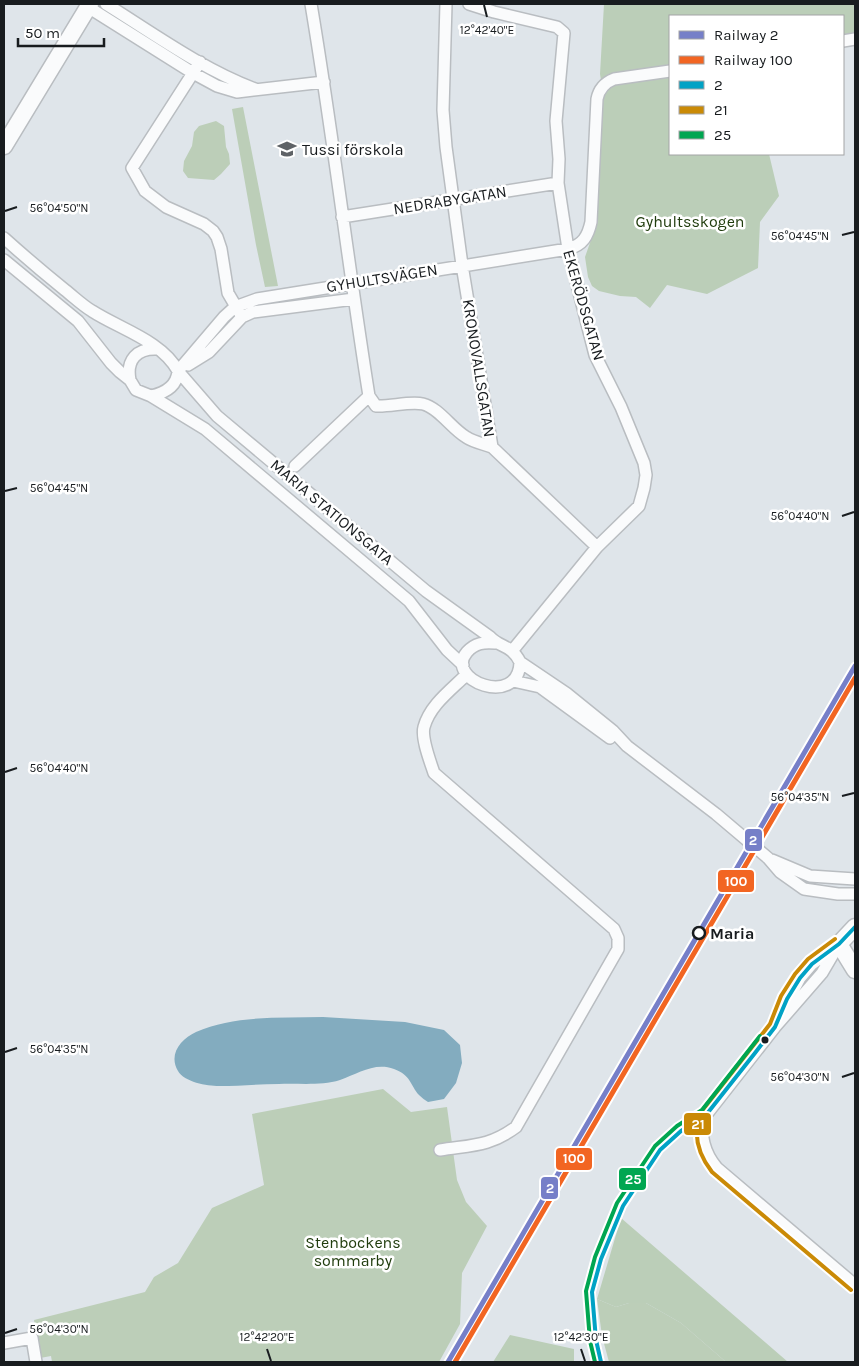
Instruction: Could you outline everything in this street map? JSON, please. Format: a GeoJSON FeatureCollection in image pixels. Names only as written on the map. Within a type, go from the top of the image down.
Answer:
{"type":"FeatureCollection","features":[{"type":"Feature","properties":{"kind":"street"},"geometry":{"type":"LineString","coordinates":[[106,4],[200,62],[239,83],[257,90]]}},
{"type":"Feature","properties":{"kind":"street"},"geometry":{"type":"LineString","coordinates":[[311,4],[369,396],[376,406],[409,403],[424,404],[443,417],[467,438],[492,447]]}},
{"type":"Feature","properties":{"kind":"street","name":"KRONOVALLSGATAN"},"geometry":{"type":"LineString","coordinates":[[446,4],[444,110],[446,147],[462,265],[492,447],[598,547]]}},
{"type":"Feature","properties":{"kind":"street","name":"EKERÖDSGATAN"},"geometry":{"type":"LineString","coordinates":[[469,4],[557,27],[564,33],[556,121],[559,159],[558,183],[568,249],[595,355],[628,423],[644,463],[646,475],[643,498],[639,506],[598,547],[512,651]]}},
{"type":"Feature","properties":{"kind":"street"},"geometry":{"type":"LineString","coordinates":[[4,146],[89,5],[193,73],[218,86],[237,92],[324,82]]}},
{"type":"Feature","properties":{"kind":"street"},"geometry":{"type":"LineString","coordinates":[[200,62],[165,120],[132,168],[145,191],[166,206],[204,224],[213,231],[217,237],[220,249],[228,292],[242,318]]}},
{"type":"Feature","properties":{"kind":"street","name":"GYHULTSVÄGEN"},"geometry":{"type":"LineString","coordinates":[[178,371],[224,317],[235,307],[257,299],[568,249],[580,244],[586,238],[590,229],[597,99],[599,92],[607,83],[614,79],[669,71]]}},
{"type":"Feature","properties":{"kind":"street","name":"NEDRABYGATAN"},"geometry":{"type":"LineString","coordinates":[[342,217],[558,183]]}},
{"type":"Feature","properties":{"kind":"street","name":"MARIA STATIONSGATA"},"geometry":{"type":"LineString","coordinates":[[4,238],[91,311],[140,337],[170,359],[217,416],[426,590],[490,636],[495,643],[507,646],[520,662],[566,693],[613,731],[627,746],[716,814],[768,858],[780,872],[804,889],[838,894],[855,894]]}},
{"type":"Feature","properties":{"kind":"street","name":"MARIA STATIONSGATA"},"geometry":{"type":"LineString","coordinates":[[4,260],[78,321],[111,363],[130,380],[136,390],[151,396],[205,429],[409,601],[474,681],[486,686],[499,686],[513,681],[540,687],[616,742],[627,746]]}},
{"type":"Feature","properties":{"kind":"street","name":"GYHULTSVÄGEN"},"geometry":{"type":"LineString","coordinates":[[178,371],[209,352],[242,318],[253,312],[354,299]]}},
{"type":"Feature","properties":{"kind":"street"},"geometry":{"type":"LineString","coordinates":[[130,380],[128,371],[134,357],[148,349],[157,349]]}},
{"type":"Feature","properties":{"kind":"street"},"geometry":{"type":"LineString","coordinates":[[151,396],[163,393],[170,388],[175,383],[178,371]]}},
{"type":"Feature","properties":{"kind":"street"},"geometry":{"type":"LineString","coordinates":[[295,466],[369,396]]}},
{"type":"Feature","properties":{"kind":"street"},"geometry":{"type":"LineString","coordinates":[[440,1150],[486,1144],[502,1137],[516,1127],[618,948],[618,938],[614,929],[434,773],[426,749],[423,728],[434,706],[464,670],[464,656],[472,647],[481,642],[495,643]]}},
{"type":"Feature","properties":{"kind":"street"},"geometry":{"type":"LineString","coordinates":[[513,681],[518,675],[520,662]]}},
{"type":"Feature","properties":{"kind":"street","name":"MARIA STATIONSGATA"},"geometry":{"type":"LineString","coordinates":[[768,858],[810,876],[855,879]]}},
{"type":"Feature","properties":{"kind":"street"},"geometry":{"type":"LineString","coordinates":[[855,927],[839,944],[812,964],[800,978],[787,999],[775,1027],[706,1116],[702,1128],[705,1148],[717,1168],[855,1286]]}},
{"type":"Feature","properties":{"kind":"street"},"geometry":{"type":"LineString","coordinates":[[839,944],[855,955]]}},
{"type":"Feature","properties":{"kind":"street"},"geometry":{"type":"LineString","coordinates":[[839,944],[855,970]]}},
{"type":"Feature","properties":{"kind":"street"},"geometry":{"type":"LineString","coordinates":[[4,1343],[32,1338],[36,1362]]}},
{"type":"Feature","properties":{"kind":"green space","name":"Gyhultsskogen"},"geometry":{"type":"Polygon","coordinates":[[[604,4],[855,4],[855,42],[844,44],[844,15],[669,15],[669,155],[769,155],[779,196],[760,222],[758,268],[707,294],[667,285],[650,308],[636,297],[620,296],[599,291],[592,286],[588,277],[585,257],[597,223],[603,92],[600,74],[604,4]]]}},
{"type":"Feature","properties":{"kind":"green space"},"geometry":{"type":"Polygon","coordinates":[[[243,107],[278,286],[265,287],[256,245],[232,109],[243,107]]]}},
{"type":"Feature","properties":{"kind":"green space"},"geometry":{"type":"Polygon","coordinates":[[[216,121],[224,126],[230,164],[214,180],[188,178],[183,171],[184,161],[192,146],[194,132],[199,126],[216,121]]]}},
{"type":"Feature","properties":{"kind":"green space","name":"Stenbockens sommarby"},"geometry":{"type":"Polygon","coordinates":[[[383,1089],[411,1112],[447,1107],[457,1180],[466,1202],[487,1226],[462,1273],[460,1324],[439,1362],[52,1362],[51,1356],[40,1358],[34,1320],[145,1292],[154,1277],[178,1263],[212,1208],[264,1185],[252,1114],[383,1089]]]}},
{"type":"Feature","properties":{"kind":"green space"},"geometry":{"type":"Polygon","coordinates":[[[621,1218],[788,1362],[726,1362],[681,1323],[646,1303],[629,1303],[616,1307],[597,1299],[621,1218]]]}},
{"type":"Feature","properties":{"kind":"green space"},"geometry":{"type":"Polygon","coordinates":[[[597,1299],[616,1307],[629,1303],[646,1303],[681,1323],[726,1362],[609,1362],[602,1336],[597,1299]]]}},
{"type":"Feature","properties":{"kind":"green space"},"geometry":{"type":"Polygon","coordinates":[[[510,1335],[574,1349],[574,1362],[493,1362],[510,1335]]]}},
{"type":"Feature","properties":{"kind":"water"},"geometry":{"type":"Polygon","coordinates":[[[323,1017],[405,1022],[444,1030],[460,1045],[462,1063],[456,1083],[444,1099],[428,1102],[419,1095],[404,1074],[387,1067],[373,1068],[340,1080],[325,1083],[219,1086],[190,1081],[181,1075],[175,1065],[175,1053],[181,1043],[196,1032],[211,1027],[258,1018],[323,1017]]]}},
{"type":"Feature","properties":{"kind":"rail line","name":"2"},"geometry":{"type":"LineString","coordinates":[[448,1362],[855,666]]}},
{"type":"Feature","properties":{"kind":"rail line","name":"100"},"geometry":{"type":"LineString","coordinates":[[455,1362],[855,678]]}},
{"type":"Feature","properties":{"kind":"transit line","name":"2"},"geometry":{"type":"LineString","coordinates":[[601,1362],[596,1340],[592,1292],[601,1259],[623,1206],[660,1150],[681,1131],[706,1115],[755,1053],[775,1027],[787,999],[800,978],[812,964],[839,944],[855,927]]}},
{"type":"Feature","properties":{"kind":"transit line","name":"21"},"geometry":{"type":"LineString","coordinates":[[835,939],[808,959],[795,974],[781,996],[770,1024],[701,1112],[698,1120],[697,1136],[700,1151],[712,1172],[851,1290]]}},
{"type":"Feature","properties":{"kind":"transit line","name":"25"},"geometry":{"type":"LineString","coordinates":[[595,1362],[590,1341],[586,1291],[595,1257],[617,1203],[655,1146],[677,1126],[702,1110],[760,1036]]}},
{"type":"Feature","properties":{"kind":"place","name":"Tussi förskola"},"geometry":{"type":"Point","coordinates":[287,149]}},
{"type":"Feature","properties":{"kind":"place","name":"Maria"},"geometry":{"type":"Point","coordinates":[699,933]}}]}
